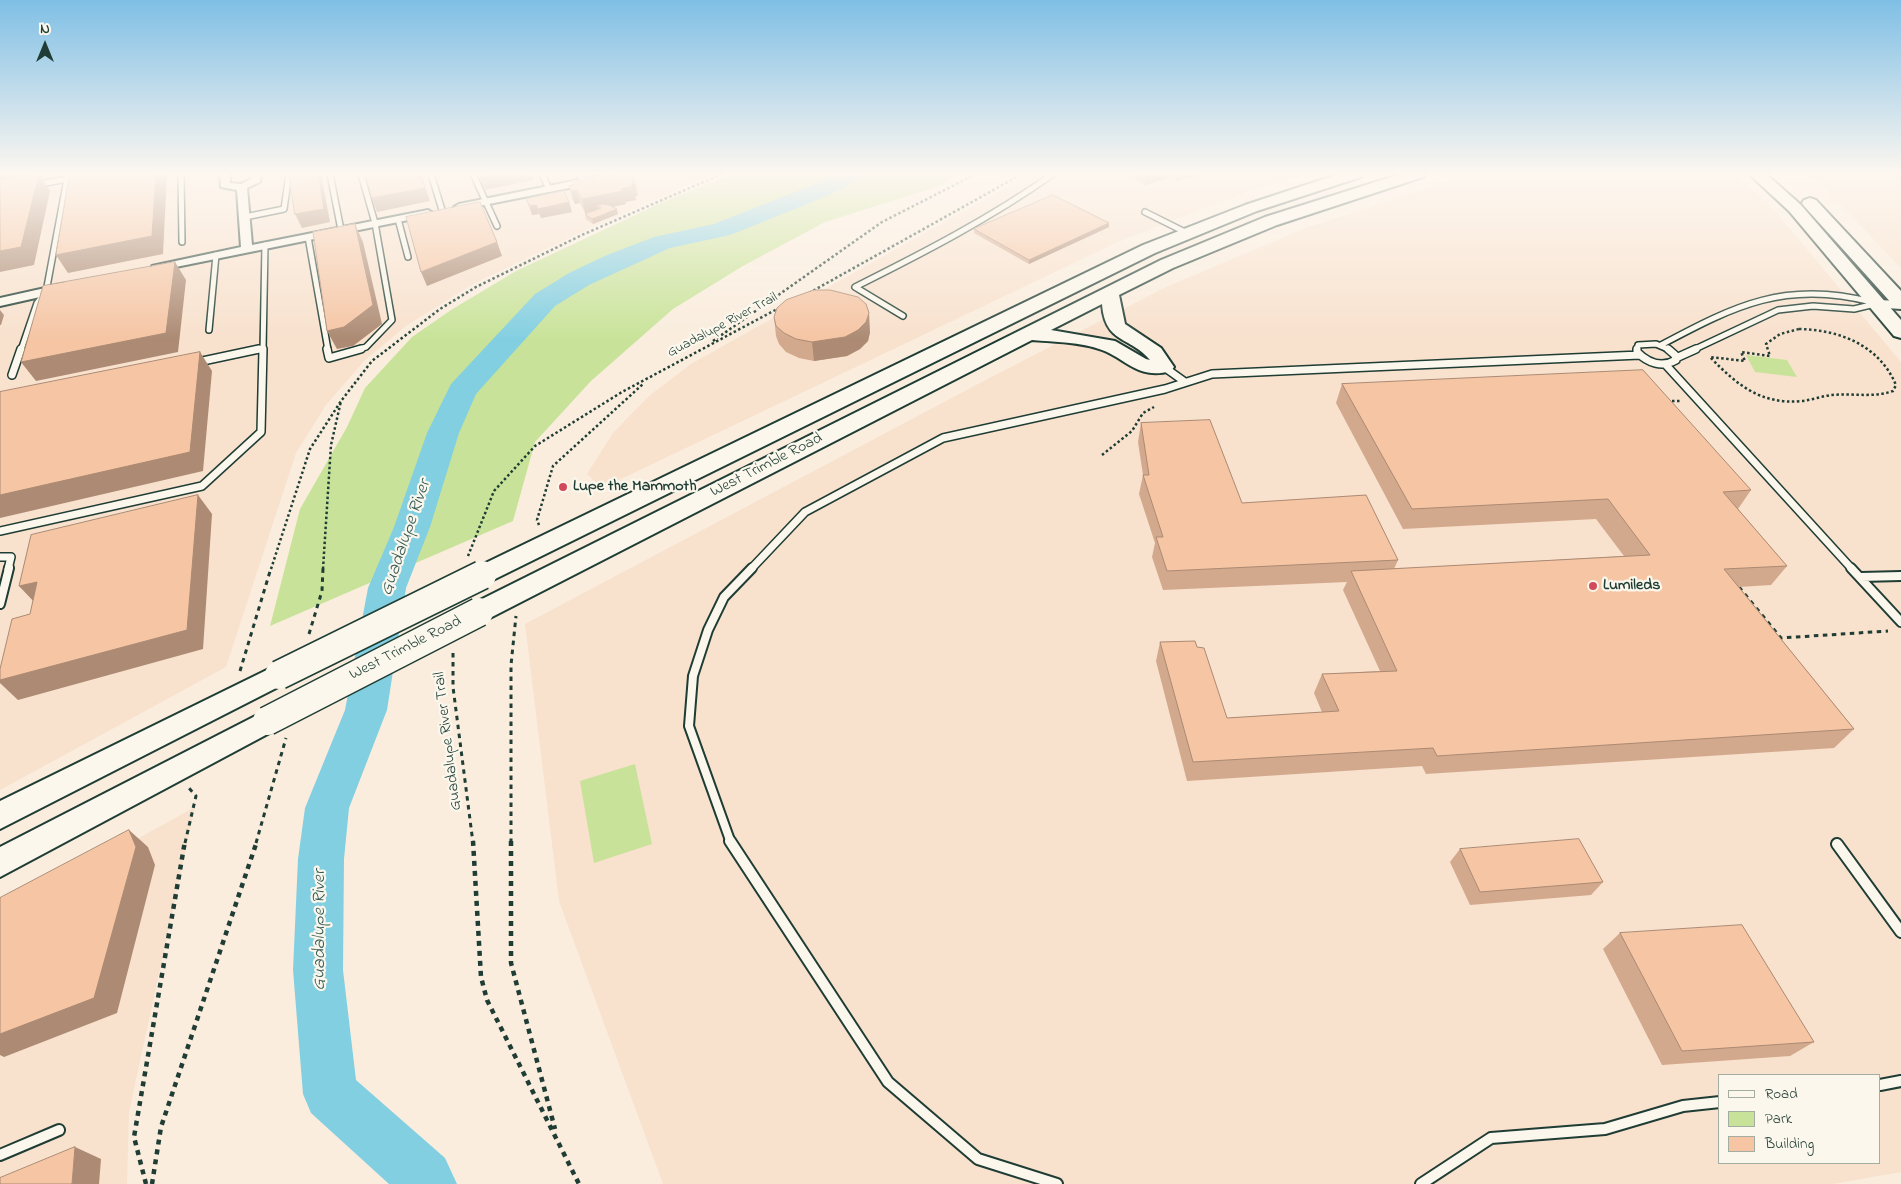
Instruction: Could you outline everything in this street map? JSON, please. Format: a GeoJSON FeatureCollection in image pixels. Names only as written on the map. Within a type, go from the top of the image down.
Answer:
{"type":"FeatureCollection","features":[{"type":"Feature","properties":{"kind":"main road","name":"West Trimble Road"},"geometry":{"type":"LineString","coordinates":[[0,816],[279,676],[474,570],[550,543],[1090,276],[1197,229]]}},
{"type":"Feature","properties":{"kind":"main road","name":"West Trimble Road"},"geometry":{"type":"LineString","coordinates":[[0,863],[173,770],[277,727],[479,612],[519,594],[1026,334],[1167,264],[1251,229]]}},
{"type":"Feature","properties":{"kind":"main road"},"geometry":{"type":"LineString","coordinates":[[1813,229],[1901,332]]}},
{"type":"Feature","properties":{"kind":"main road"},"geometry":{"type":"LineString","coordinates":[[1836,229],[1901,304]]}},
{"type":"Feature","properties":{"kind":"main road"},"geometry":{"type":"LineString","coordinates":[[1026,334],[1070,338],[1108,345],[1142,364],[1164,367],[1160,356],[1118,328],[1112,316],[1110,293]]}},
{"type":"Feature","properties":{"kind":"main road"},"geometry":{"type":"LineString","coordinates":[[1120,352],[1139,342]]}},
{"type":"Feature","properties":{"kind":"street"},"geometry":{"type":"LineString","coordinates":[[246,229],[247,249]]}},
{"type":"Feature","properties":{"kind":"street"},"geometry":{"type":"LineString","coordinates":[[140,272],[345,229]]}},
{"type":"Feature","properties":{"kind":"street"},"geometry":{"type":"LineString","coordinates":[[0,302],[75,286]]}},
{"type":"Feature","properties":{"kind":"street"},"geometry":{"type":"LineString","coordinates":[[1876,304],[1901,304]]}},
{"type":"Feature","properties":{"kind":"lane"},"geometry":{"type":"LineString","coordinates":[[12,375],[37,303],[46,292],[58,229]]}},
{"type":"Feature","properties":{"kind":"lane"},"geometry":{"type":"LineString","coordinates":[[182,229],[182,242]]}},
{"type":"Feature","properties":{"kind":"lane"},"geometry":{"type":"LineString","coordinates":[[308,236],[329,358],[366,347],[392,320],[376,229]]}},
{"type":"Feature","properties":{"kind":"lane"},"geometry":{"type":"LineString","coordinates":[[401,229],[408,257]]}},
{"type":"Feature","properties":{"kind":"lane"},"geometry":{"type":"LineString","coordinates":[[903,316],[855,287],[939,245],[965,229]]}},
{"type":"Feature","properties":{"kind":"lane"},"geometry":{"type":"LineString","coordinates":[[1180,229],[1187,233]]}},
{"type":"Feature","properties":{"kind":"lane"},"geometry":{"type":"LineString","coordinates":[[0,531],[202,486],[260,432],[265,245]]}},
{"type":"Feature","properties":{"kind":"lane"},"geometry":{"type":"LineString","coordinates":[[209,330],[216,255]]}},
{"type":"Feature","properties":{"kind":"lane"},"geometry":{"type":"LineString","coordinates":[[1661,345],[1765,298],[1798,293],[1840,294],[1876,304]]}},
{"type":"Feature","properties":{"kind":"lane"},"geometry":{"type":"LineString","coordinates":[[1676,358],[1672,351],[1661,345],[1642,344],[1636,348],[1640,355],[1651,362],[1665,364],[1674,362],[1676,358],[1778,310],[1813,306],[1854,309],[1876,304]]}},
{"type":"Feature","properties":{"kind":"lane"},"geometry":{"type":"LineString","coordinates":[[194,363],[262,348]]}},
{"type":"Feature","properties":{"kind":"lane"},"geometry":{"type":"LineString","coordinates":[[1057,1184],[978,1159],[888,1082],[727,837],[689,726],[693,676],[708,630],[724,597],[805,512],[944,438],[1165,389],[1212,374],[1640,355]]}},
{"type":"Feature","properties":{"kind":"lane"},"geometry":{"type":"LineString","coordinates":[[1665,364],[1824,541],[1861,577],[1901,622]]}},
{"type":"Feature","properties":{"kind":"lane"},"geometry":{"type":"LineString","coordinates":[[1164,367],[1185,382]]}},
{"type":"Feature","properties":{"kind":"lane"},"geometry":{"type":"LineString","coordinates":[[0,557],[11,557],[0,604]]}},
{"type":"Feature","properties":{"kind":"lane"},"geometry":{"type":"LineString","coordinates":[[1861,577],[1901,576]]}},
{"type":"Feature","properties":{"kind":"lane"},"geometry":{"type":"LineString","coordinates":[[1837,844],[1901,932]]}},
{"type":"Feature","properties":{"kind":"lane"},"geometry":{"type":"LineString","coordinates":[[1881,1084],[1901,1080]]}},
{"type":"Feature","properties":{"kind":"lane"},"geometry":{"type":"LineString","coordinates":[[1421,1184],[1492,1138],[1605,1129],[1683,1106],[1718,1102]]}},
{"type":"Feature","properties":{"kind":"lane"},"geometry":{"type":"LineString","coordinates":[[0,1155],[59,1130]]}},
{"type":"Feature","properties":{"kind":"path"},"geometry":{"type":"LineString","coordinates":[[233,699],[258,609],[310,449],[341,402],[372,361],[440,309],[476,287],[595,229]]}},
{"type":"Feature","properties":{"kind":"path"},"geometry":{"type":"LineString","coordinates":[[704,348],[872,229]]}},
{"type":"Feature","properties":{"kind":"path"},"geometry":{"type":"LineString","coordinates":[[808,293],[923,229]]}},
{"type":"Feature","properties":{"kind":"path","name":"Guadalupe River Trail"},"geometry":{"type":"LineString","coordinates":[[474,570],[494,492],[535,446],[594,408],[782,307]]}},
{"type":"Feature","properties":{"kind":"path"},"geometry":{"type":"LineString","coordinates":[[1705,354],[1746,391],[1773,401],[1802,401],[1835,395],[1873,396],[1893,391],[1896,386],[1888,368],[1869,350],[1848,338],[1820,330],[1793,331],[1779,335],[1766,344],[1770,356],[1741,352],[1745,361],[1710,357]]}},
{"type":"Feature","properties":{"kind":"path","name":"Guadalupe River Trail"},"geometry":{"type":"LineString","coordinates":[[550,543],[537,520],[553,466],[645,382]]}},
{"type":"Feature","properties":{"kind":"path"},"geometry":{"type":"LineString","coordinates":[[1665,401],[1684,401]]}},
{"type":"Feature","properties":{"kind":"path"},"geometry":{"type":"LineString","coordinates":[[309,636],[322,591],[331,445],[341,402]]}},
{"type":"Feature","properties":{"kind":"path"},"geometry":{"type":"LineString","coordinates":[[1102,456],[1132,431],[1143,413],[1159,404]]}},
{"type":"Feature","properties":{"kind":"path"},"geometry":{"type":"LineString","coordinates":[[1739,587],[1781,638],[1888,631]]}},
{"type":"Feature","properties":{"kind":"path","name":"Guadalupe River Trail"},"geometry":{"type":"LineString","coordinates":[[519,594],[511,665],[511,964],[556,1135]]}},
{"type":"Feature","properties":{"kind":"path","name":"Guadalupe River Trail"},"geometry":{"type":"LineString","coordinates":[[453,643],[453,687],[460,728],[476,868],[481,977],[487,1000],[579,1184]]}},
{"type":"Feature","properties":{"kind":"path"},"geometry":{"type":"LineString","coordinates":[[152,1184],[160,1127],[247,876],[278,772],[277,727]]}},
{"type":"Feature","properties":{"kind":"path"},"geometry":{"type":"LineString","coordinates":[[146,1184],[134,1137],[179,870],[196,796],[173,770]]}},
{"type":"Feature","properties":{"kind":"shaded area"},"geometry":{"type":"Polygon","coordinates":[[[0,229],[588,229],[473,284],[406,326],[364,361],[326,405],[296,453],[226,667],[0,790],[0,229]]]}},
{"type":"Feature","properties":{"kind":"shaded area"},"geometry":{"type":"Polygon","coordinates":[[[931,229],[1151,229],[1118,242],[602,488],[587,474],[613,433],[649,396],[691,364],[931,229]]]}},
{"type":"Feature","properties":{"kind":"shaded area"},"geometry":{"type":"Polygon","coordinates":[[[1303,229],[1790,229],[1901,362],[1901,1172],[1833,1184],[663,1184],[559,901],[525,624],[980,383],[1166,287],[1303,229]]]}},
{"type":"Feature","properties":{"kind":"shaded area"},"geometry":{"type":"Polygon","coordinates":[[[1864,229],[1901,229],[1901,268],[1864,229]]]}},
{"type":"Feature","properties":{"kind":"shaded area"},"geometry":{"type":"Polygon","coordinates":[[[195,807],[129,1112],[127,1184],[0,1184],[0,915],[195,807]]]}},
{"type":"Feature","properties":{"kind":"green space"},"geometry":{"type":"Polygon","coordinates":[[[605,229],[811,229],[743,266],[673,309],[591,381],[535,442],[513,521],[270,626],[300,509],[347,427],[365,388],[412,337],[451,310],[516,271],[605,229]]]}},
{"type":"Feature","properties":{"kind":"green space"},"geometry":{"type":"Polygon","coordinates":[[[1746,355],[1787,360],[1797,377],[1755,372],[1746,355]]]}},
{"type":"Feature","properties":{"kind":"green space"},"geometry":{"type":"Polygon","coordinates":[[[635,764],[652,844],[594,863],[580,781],[635,764]]]}},
{"type":"Feature","properties":{"kind":"building"},"geometry":{"type":"Polygon","coordinates":[[[0,229],[25,229],[21,247],[0,251],[0,229]]]}},
{"type":"Feature","properties":{"kind":"building"},"geometry":{"type":"Polygon","coordinates":[[[60,229],[152,229],[152,236],[56,255],[60,229]]]}},
{"type":"Feature","properties":{"kind":"building"},"geometry":{"type":"Polygon","coordinates":[[[327,229],[356,229],[373,305],[344,327],[327,331],[313,232],[327,229]]]}},
{"type":"Feature","properties":{"kind":"building"},"geometry":{"type":"Polygon","coordinates":[[[409,229],[492,229],[497,242],[421,272],[409,229]]]}},
{"type":"Feature","properties":{"kind":"building"},"geometry":{"type":"Polygon","coordinates":[[[974,229],[1095,229],[1029,260],[974,229]]]}},
{"type":"Feature","properties":{"kind":"building"},"geometry":{"type":"Polygon","coordinates":[[[175,262],[166,333],[21,362],[43,286],[175,262]]]}},
{"type":"Feature","properties":{"kind":"building"},"geometry":{"type":"Polygon","coordinates":[[[814,290],[830,290],[858,297],[866,304],[869,313],[866,322],[858,330],[845,337],[812,342],[796,339],[784,333],[776,326],[774,317],[777,308],[786,300],[814,290]]]}},
{"type":"Feature","properties":{"kind":"building"},"geometry":{"type":"Polygon","coordinates":[[[200,352],[190,452],[0,495],[0,392],[200,352]]]}},
{"type":"Feature","properties":{"kind":"building","name":"Lumileds"},"geometry":{"type":"Polygon","coordinates":[[[1643,370],[1751,490],[1723,492],[1787,566],[1724,569],[1854,729],[1437,756],[1433,748],[1193,762],[1160,642],[1195,641],[1197,647],[1204,648],[1227,718],[1339,711],[1322,674],[1397,671],[1351,571],[1650,555],[1608,499],[1412,509],[1342,384],[1643,370]]]}},
{"type":"Feature","properties":{"kind":"building"},"geometry":{"type":"Polygon","coordinates":[[[1210,420],[1242,503],[1366,495],[1398,560],[1167,571],[1156,537],[1163,537],[1143,475],[1149,475],[1141,423],[1210,420]]]}},
{"type":"Feature","properties":{"kind":"building"},"geometry":{"type":"Polygon","coordinates":[[[198,495],[187,630],[0,680],[0,669],[12,619],[30,614],[37,582],[19,586],[31,535],[198,495]]]}},
{"type":"Feature","properties":{"kind":"building"},"geometry":{"type":"Polygon","coordinates":[[[129,830],[136,847],[94,998],[0,1034],[0,898],[129,830]]]}},
{"type":"Feature","properties":{"kind":"building"},"geometry":{"type":"Polygon","coordinates":[[[1579,839],[1603,882],[1480,892],[1460,849],[1579,839]]]}},
{"type":"Feature","properties":{"kind":"building"},"geometry":{"type":"Polygon","coordinates":[[[1742,925],[1814,1042],[1682,1051],[1620,933],[1742,925]]]}},
{"type":"Feature","properties":{"kind":"building"},"geometry":{"type":"Polygon","coordinates":[[[75,1147],[72,1184],[0,1184],[0,1178],[75,1147]]]}},
{"type":"Feature","properties":{"kind":"waterway","name":"Guadalupe River"},"geometry":{"type":"LineString","coordinates":[[428,1184],[425,1178],[330,1094],[318,970],[321,859],[327,808],[366,710],[387,588],[412,527],[443,433],[462,391],[545,300],[579,279],[616,261],[663,242],[723,229]]}},
{"type":"Feature","properties":{"kind":"place","name":"Lupe the Mammoth"},"geometry":{"type":"Point","coordinates":[563,487]}},
{"type":"Feature","properties":{"kind":"place","name":"Lumileds"},"geometry":{"type":"Point","coordinates":[1593,586]}}]}
